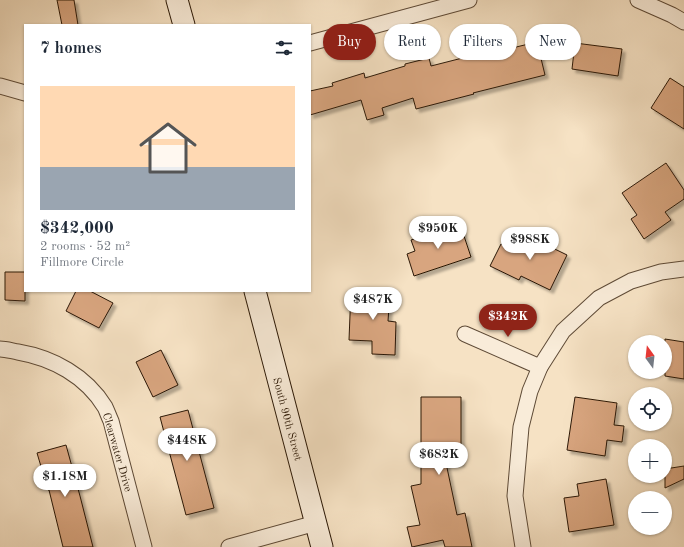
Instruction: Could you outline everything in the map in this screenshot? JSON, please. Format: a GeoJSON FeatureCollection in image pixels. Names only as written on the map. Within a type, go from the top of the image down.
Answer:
{"type":"FeatureCollection","features":[{"type":"Feature","properties":{"kind":"street"},"geometry":{"type":"LineString","coordinates":[[177,0],[184,24]]}},
{"type":"Feature","properties":{"kind":"street"},"geometry":{"type":"LineString","coordinates":[[311,43],[468,0]]}},
{"type":"Feature","properties":{"kind":"street"},"geometry":{"type":"LineString","coordinates":[[638,0],[684,22]]}},
{"type":"Feature","properties":{"kind":"street"},"geometry":{"type":"LineString","coordinates":[[0,86],[24,93]]}},
{"type":"Feature","properties":{"kind":"street"},"geometry":{"type":"LineString","coordinates":[[523,547],[515,496],[521,427],[530,391],[540,366],[563,331],[599,298],[632,281],[661,272],[684,270]]}},
{"type":"Feature","properties":{"kind":"street","name":"South 90th Street"},"geometry":{"type":"LineString","coordinates":[[255,292],[322,547]]}},
{"type":"Feature","properties":{"kind":"street"},"geometry":{"type":"LineString","coordinates":[[465,334],[540,366]]}},
{"type":"Feature","properties":{"kind":"street","name":"Clearwater Drive"},"geometry":{"type":"LineString","coordinates":[[0,349],[32,354],[54,362],[87,384],[97,396],[111,421],[144,547]]}},
{"type":"Feature","properties":{"kind":"street"},"geometry":{"type":"LineString","coordinates":[[229,547],[316,523]]}},
{"type":"Feature","properties":{"kind":"building"},"geometry":{"type":"Polygon","coordinates":[[[57,0],[74,0],[78,24],[62,24],[57,0]]]}},
{"type":"Feature","properties":{"kind":"building"},"geometry":{"type":"Polygon","coordinates":[[[581,44],[622,49],[618,76],[572,69],[573,60],[581,60],[581,44]]]}},
{"type":"Feature","properties":{"kind":"building"},"geometry":{"type":"Polygon","coordinates":[[[525,45],[525,60],[541,60],[545,75],[416,109],[413,98],[382,108],[384,115],[367,120],[361,100],[311,115],[311,91],[333,86],[332,83],[364,73],[365,78],[421,60],[430,60],[431,66],[455,60],[517,60],[517,47],[525,45]]]}},
{"type":"Feature","properties":{"kind":"building"},"geometry":{"type":"Polygon","coordinates":[[[670,78],[684,87],[684,129],[651,108],[670,78]]]}},
{"type":"Feature","properties":{"kind":"building"},"geometry":{"type":"Polygon","coordinates":[[[666,163],[684,190],[684,199],[665,212],[671,220],[644,239],[631,219],[637,215],[622,193],[666,163]]]}},
{"type":"Feature","properties":{"kind":"building"},"geometry":{"type":"Polygon","coordinates":[[[460,224],[471,257],[414,276],[407,254],[415,251],[411,240],[460,224]]]}},
{"type":"Feature","properties":{"kind":"building"},"geometry":{"type":"Polygon","coordinates":[[[520,232],[567,255],[550,290],[521,276],[519,280],[490,266],[501,244],[512,249],[520,232]]]}},
{"type":"Feature","properties":{"kind":"building"},"geometry":{"type":"Polygon","coordinates":[[[5,272],[24,272],[25,301],[5,300],[5,272]]]}},
{"type":"Feature","properties":{"kind":"building"},"geometry":{"type":"Polygon","coordinates":[[[351,290],[390,292],[388,321],[396,322],[395,355],[372,354],[372,341],[349,340],[351,290]]]}},
{"type":"Feature","properties":{"kind":"building"},"geometry":{"type":"Polygon","coordinates":[[[76,292],[92,292],[113,303],[99,328],[66,311],[76,292]]]}},
{"type":"Feature","properties":{"kind":"building"},"geometry":{"type":"Polygon","coordinates":[[[672,340],[684,342],[684,379],[672,377],[672,340]]]}},
{"type":"Feature","properties":{"kind":"building"},"geometry":{"type":"Polygon","coordinates":[[[161,350],[178,385],[153,397],[136,362],[161,350]]]}},
{"type":"Feature","properties":{"kind":"building"},"geometry":{"type":"Polygon","coordinates":[[[421,397],[461,397],[461,463],[446,463],[457,515],[465,513],[472,547],[445,547],[443,540],[412,547],[407,527],[420,525],[411,486],[421,484],[421,397]]]}},
{"type":"Feature","properties":{"kind":"building"},"geometry":{"type":"Polygon","coordinates":[[[575,397],[617,403],[614,425],[624,426],[622,442],[607,440],[605,456],[567,450],[575,397]]]}},
{"type":"Feature","properties":{"kind":"building"},"geometry":{"type":"Polygon","coordinates":[[[188,410],[214,508],[186,515],[160,417],[188,410]]]}},
{"type":"Feature","properties":{"kind":"building"},"geometry":{"type":"Polygon","coordinates":[[[66,445],[93,547],[63,547],[49,490],[37,453],[66,445]]]}},
{"type":"Feature","properties":{"kind":"building"},"geometry":{"type":"Polygon","coordinates":[[[684,466],[684,479],[665,488],[665,483],[672,483],[672,468],[684,466]]]}},
{"type":"Feature","properties":{"kind":"building"},"geometry":{"type":"Polygon","coordinates":[[[606,479],[614,525],[569,532],[564,498],[579,496],[577,484],[606,479]]]}}]}
